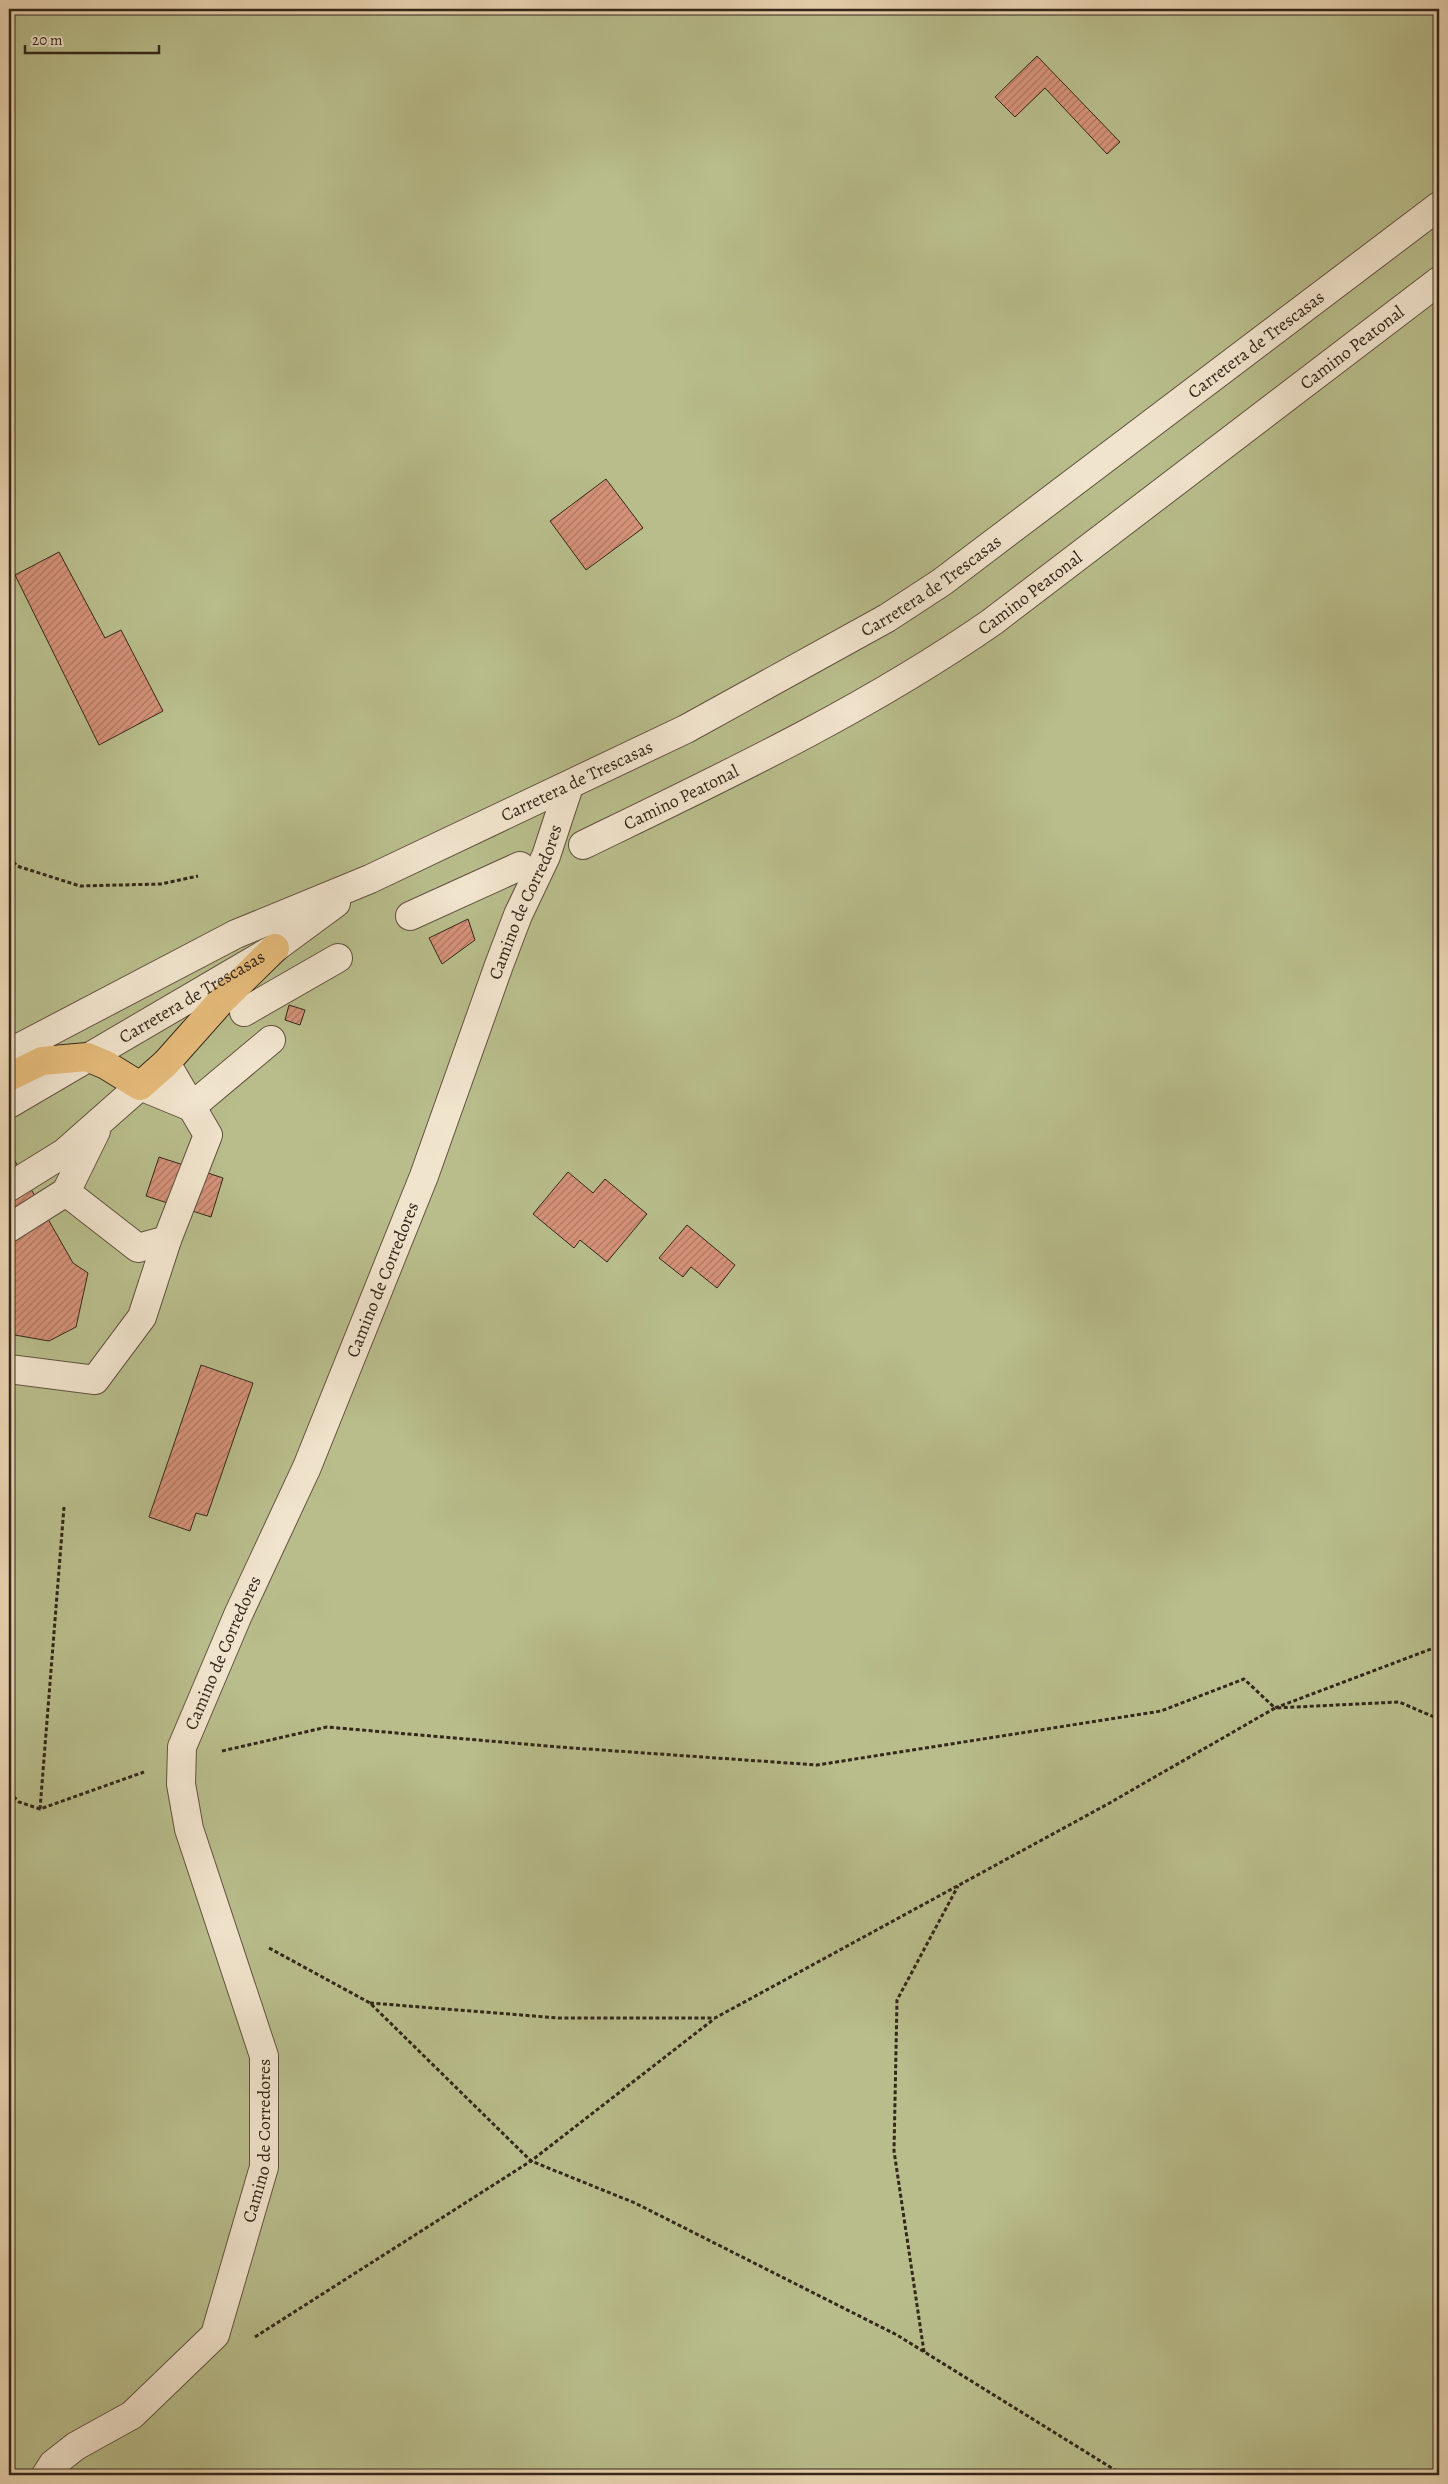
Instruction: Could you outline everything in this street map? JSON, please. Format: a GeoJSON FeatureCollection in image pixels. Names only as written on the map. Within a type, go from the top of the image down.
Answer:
{"type":"FeatureCollection","features":[{"type":"Feature","properties":{"kind":"main road"},"geometry":{"type":"LineString","coordinates":[[9,1077],[42,1061],[87,1057],[140,1086],[166,1064],[222,1000],[275,948]]}},
{"type":"Feature","properties":{"kind":"street","name":"Carretera de Trescasas"},"geometry":{"type":"LineString","coordinates":[[9,1053],[236,934],[370,878],[569,786],[686,729],[886,618],[942,582],[1439,206]]}},
{"type":"Feature","properties":{"kind":"street","name":"Camino Peatonal"},"geometry":{"type":"LineString","coordinates":[[583,845],[736,770],[871,700],[936,662],[992,622],[1439,281]]}},
{"type":"Feature","properties":{"kind":"street","name":"Camino de Corredores"},"geometry":{"type":"LineString","coordinates":[[46,2475],[53,2464],[76,2446],[132,2415],[215,2335],[264,2167],[264,2056],[221,1922],[188,1829],[181,1784],[182,1747],[238,1615],[307,1467],[424,1176],[499,965],[518,915],[546,856],[569,786]]}},
{"type":"Feature","properties":{"kind":"street"},"geometry":{"type":"LineString","coordinates":[[410,916],[520,866]]}},
{"type":"Feature","properties":{"kind":"street","name":"Carretera de Trescasas"},"geometry":{"type":"LineString","coordinates":[[9,1104],[275,948],[370,878]]}},
{"type":"Feature","properties":{"kind":"street"},"geometry":{"type":"LineString","coordinates":[[244,1012],[338,958]]}},
{"type":"Feature","properties":{"kind":"street"},"geometry":{"type":"LineString","coordinates":[[191,1107],[271,1040]]}},
{"type":"Feature","properties":{"kind":"street"},"geometry":{"type":"LineString","coordinates":[[9,1369],[95,1380],[142,1317],[168,1240],[208,1135],[166,1064]]}},
{"type":"Feature","properties":{"kind":"street"},"geometry":{"type":"LineString","coordinates":[[9,1187],[64,1153],[140,1086],[191,1107]]}},
{"type":"Feature","properties":{"kind":"street"},"geometry":{"type":"LineString","coordinates":[[9,1228],[66,1192],[102,1119]]}},
{"type":"Feature","properties":{"kind":"street"},"geometry":{"type":"LineString","coordinates":[[66,1192],[138,1248],[168,1240]]}},
{"type":"Feature","properties":{"kind":"path"},"geometry":{"type":"LineString","coordinates":[[9,857],[17,866],[80,886],[161,884],[198,876]]}},
{"type":"Feature","properties":{"kind":"path"},"geometry":{"type":"LineString","coordinates":[[40,1809],[64,1507]]}},
{"type":"Feature","properties":{"kind":"path"},"geometry":{"type":"LineString","coordinates":[[249,2341],[532,2161],[715,2018],[958,1886],[1275,1708],[1439,1646]]}},
{"type":"Feature","properties":{"kind":"path"},"geometry":{"type":"LineString","coordinates":[[9,1792],[19,1802],[40,1809],[82,1796],[142,1772],[327,1727],[550,1746],[817,1765],[1161,1711],[1244,1679],[1275,1708],[1399,1702],[1439,1719]]}},
{"type":"Feature","properties":{"kind":"path"},"geometry":{"type":"LineString","coordinates":[[924,2352],[894,2151],[897,2000],[958,1886]]}},
{"type":"Feature","properties":{"kind":"path"},"geometry":{"type":"LineString","coordinates":[[221,1922],[370,2003],[532,2161],[635,2203],[888,2331],[1123,2475]]}},
{"type":"Feature","properties":{"kind":"path"},"geometry":{"type":"LineString","coordinates":[[370,2003],[559,2018],[715,2018]]}},
{"type":"Feature","properties":{"kind":"green space"},"geometry":{"type":"Polygon","coordinates":[[[9,9],[1439,9],[1439,2475],[9,2475],[9,9]]]}},
{"type":"Feature","properties":{"kind":"building"},"geometry":{"type":"Polygon","coordinates":[[[1037,56],[1120,142],[1107,154],[1045,88],[1015,117],[995,97],[1037,56]]]}},
{"type":"Feature","properties":{"kind":"building"},"geometry":{"type":"Polygon","coordinates":[[[606,479],[643,528],[586,570],[550,521],[606,479]]]}},
{"type":"Feature","properties":{"kind":"building"},"geometry":{"type":"Polygon","coordinates":[[[59,552],[105,638],[121,630],[163,711],[99,745],[15,575],[59,552]]]}},
{"type":"Feature","properties":{"kind":"building"},"geometry":{"type":"Polygon","coordinates":[[[468,919],[475,940],[442,964],[429,938],[468,919]]]}},
{"type":"Feature","properties":{"kind":"building"},"geometry":{"type":"Polygon","coordinates":[[[289,1005],[305,1010],[300,1025],[285,1020],[289,1005]]]}},
{"type":"Feature","properties":{"kind":"building"},"geometry":{"type":"Polygon","coordinates":[[[159,1157],[223,1178],[211,1217],[146,1196],[159,1157]]]}},
{"type":"Feature","properties":{"kind":"building"},"geometry":{"type":"Polygon","coordinates":[[[15,1161],[73,1263],[88,1273],[76,1327],[49,1341],[9,1334],[9,1164],[15,1161]]]}},
{"type":"Feature","properties":{"kind":"building"},"geometry":{"type":"Polygon","coordinates":[[[568,1172],[593,1193],[605,1179],[647,1214],[607,1262],[580,1240],[574,1248],[533,1214],[568,1172]]]}},
{"type":"Feature","properties":{"kind":"building"},"geometry":{"type":"Polygon","coordinates":[[[687,1225],[735,1265],[717,1288],[691,1267],[683,1277],[659,1258],[687,1225]]]}},
{"type":"Feature","properties":{"kind":"building"},"geometry":{"type":"Polygon","coordinates":[[[201,1365],[253,1383],[207,1516],[196,1513],[190,1531],[149,1517],[201,1365]]]}}]}
